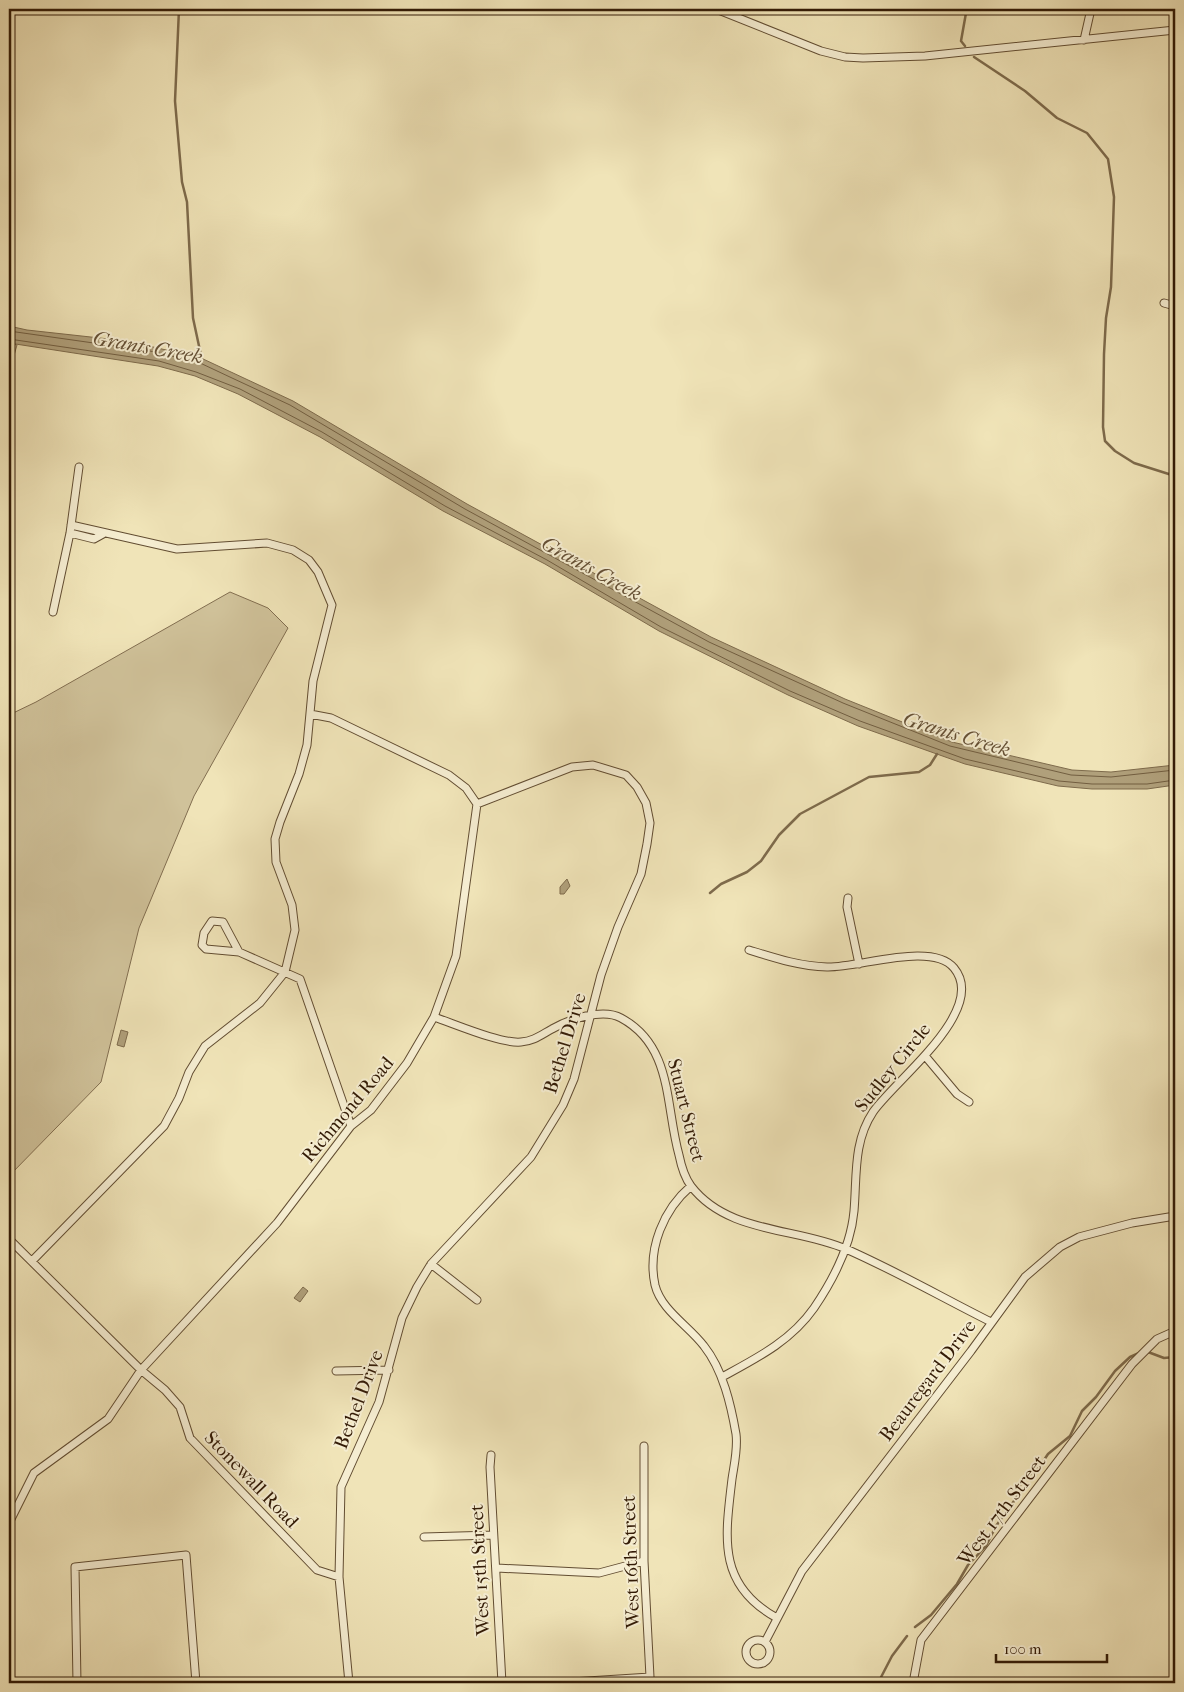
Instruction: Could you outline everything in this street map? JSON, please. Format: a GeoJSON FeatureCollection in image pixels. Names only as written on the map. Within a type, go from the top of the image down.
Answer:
{"type":"FeatureCollection","features":[{"type":"Feature","properties":{"kind":"street"},"geometry":{"type":"LineString","coordinates":[[716,9],[821,50],[854,58],[891,58],[1175,30]]}},
{"type":"Feature","properties":{"kind":"street"},"geometry":{"type":"LineString","coordinates":[[1084,40],[1091,9]]}},
{"type":"Feature","properties":{"kind":"street"},"geometry":{"type":"LineString","coordinates":[[1164,303],[1175,306]]}},
{"type":"Feature","properties":{"kind":"street"},"geometry":{"type":"LineString","coordinates":[[53,612],[70,529],[79,467]]}},
{"type":"Feature","properties":{"kind":"street"},"geometry":{"type":"LineString","coordinates":[[32,1260],[164,1126],[180,1098],[189,1072],[205,1046],[260,1002],[285,972],[295,930],[292,905],[276,862],[275,839],[301,769],[307,745],[314,681],[332,605],[318,572],[309,560],[294,550],[267,543],[177,549],[103,534],[95,530],[70,529]]}},
{"type":"Feature","properties":{"kind":"street"},"geometry":{"type":"LineString","coordinates":[[310,714],[331,718],[449,775],[466,788],[477,804]]}},
{"type":"Feature","properties":{"kind":"street","name":"Bethel Drive"},"geometry":{"type":"LineString","coordinates":[[349,1683],[339,1577],[341,1487],[378,1402],[389,1370],[402,1318],[431,1264],[531,1157],[550,1129],[574,1079],[590,1017],[618,927],[641,874],[650,823],[642,795],[626,776],[593,765],[572,767],[477,804]]}},
{"type":"Feature","properties":{"kind":"street","name":"Richmond Road"},"geometry":{"type":"LineString","coordinates":[[9,1523],[34,1474],[108,1419],[141,1370],[277,1223],[350,1126],[372,1110],[407,1064],[434,1018],[458,949],[477,804]]}},
{"type":"Feature","properties":{"kind":"street"},"geometry":{"type":"LineString","coordinates":[[848,898],[847,907],[860,964]]}},
{"type":"Feature","properties":{"kind":"street"},"geometry":{"type":"LineString","coordinates":[[238,952],[224,922],[212,921],[204,933],[202,945],[206,949],[238,952],[300,979],[350,1126]]}},
{"type":"Feature","properties":{"kind":"street","name":"Sudley Circle"},"geometry":{"type":"LineString","coordinates":[[722,1377],[774,1348],[795,1332],[814,1309],[830,1284],[845,1249],[854,1212],[860,1136],[884,1098],[926,1057],[961,1001],[962,984],[955,970],[946,960],[931,956],[914,956],[829,967],[799,965],[750,950]]}},
{"type":"Feature","properties":{"kind":"street","name":"Stuart Street"},"geometry":{"type":"LineString","coordinates":[[434,1018],[505,1040],[520,1042],[536,1039],[553,1028],[590,1017],[604,1014],[619,1017],[638,1029],[652,1044],[661,1063],[674,1136],[682,1166],[690,1186],[710,1205],[728,1216],[759,1226],[817,1238],[845,1249],[991,1322]]}},
{"type":"Feature","properties":{"kind":"street"},"geometry":{"type":"LineString","coordinates":[[926,1057],[957,1094],[969,1102]]}},
{"type":"Feature","properties":{"kind":"street"},"geometry":{"type":"LineString","coordinates":[[690,1186],[667,1211],[660,1230],[654,1259],[655,1286],[666,1307],[705,1346],[722,1377],[736,1435],[736,1450],[726,1526],[727,1554],[746,1596],[758,1608],[776,1618]]}},
{"type":"Feature","properties":{"kind":"street","name":"Beauregard Drive"},"geometry":{"type":"LineString","coordinates":[[764,1642],[802,1571],[1024,1276],[1060,1247],[1079,1237],[1106,1229],[1175,1216]]}},
{"type":"Feature","properties":{"kind":"street","name":"Stonewall Road"},"geometry":{"type":"LineString","coordinates":[[9,1239],[141,1370],[166,1390],[180,1407],[190,1438],[317,1570],[339,1577]]}},
{"type":"Feature","properties":{"kind":"street"},"geometry":{"type":"LineString","coordinates":[[431,1264],[477,1300]]}},
{"type":"Feature","properties":{"kind":"street","name":"West 17th Street"},"geometry":{"type":"LineString","coordinates":[[914,1683],[921,1640],[1132,1364],[1157,1339],[1175,1331]]}},
{"type":"Feature","properties":{"kind":"street"},"geometry":{"type":"LineString","coordinates":[[336,1371],[389,1370]]}},
{"type":"Feature","properties":{"kind":"street","name":"West 16th Street"},"geometry":{"type":"LineString","coordinates":[[556,1683],[650,1676],[644,1562],[644,1446]]}},
{"type":"Feature","properties":{"kind":"street","name":"West 15th Street"},"geometry":{"type":"LineString","coordinates":[[491,1455],[502,1683]]}},
{"type":"Feature","properties":{"kind":"street"},"geometry":{"type":"LineString","coordinates":[[424,1537],[494,1535]]}},
{"type":"Feature","properties":{"kind":"street"},"geometry":{"type":"LineString","coordinates":[[77,1683],[75,1567],[186,1555],[196,1683]]}},
{"type":"Feature","properties":{"kind":"street"},"geometry":{"type":"LineString","coordinates":[[497,1568],[598,1573],[644,1562]]}},
{"type":"Feature","properties":{"kind":"shaded area"},"geometry":{"type":"Polygon","coordinates":[[[9,343],[17,345],[9,373],[9,343]]]}},
{"type":"Feature","properties":{"kind":"shaded area"},"geometry":{"type":"Polygon","coordinates":[[[230,592],[268,608],[288,628],[194,796],[139,928],[101,1082],[9,1176],[9,715],[36,702],[230,592]]]}},
{"type":"Feature","properties":{"kind":"water","name":"Grants Creek"},"geometry":{"type":"Polygon","coordinates":[[[9,326],[27,330],[127,341],[201,358],[293,401],[467,504],[711,637],[845,699],[952,742],[1072,770],[1111,772],[1175,765],[1175,785],[1147,789],[1092,789],[1058,786],[965,764],[858,726],[788,695],[659,631],[545,564],[443,511],[320,437],[238,394],[195,376],[158,366],[9,343],[9,326]]]}},
{"type":"Feature","properties":{"kind":"water"},"geometry":{"type":"Polygon","coordinates":[[[567,879],[570,886],[564,894],[560,894],[560,887],[567,879]]]}},
{"type":"Feature","properties":{"kind":"water"},"geometry":{"type":"Polygon","coordinates":[[[121,1030],[128,1032],[124,1047],[117,1045],[121,1030]]]}},
{"type":"Feature","properties":{"kind":"water"},"geometry":{"type":"Polygon","coordinates":[[[303,1287],[308,1291],[300,1302],[294,1298],[303,1287]]]}},
{"type":"Feature","properties":{"kind":"waterway","name":"Grants Creek"},"geometry":{"type":"LineString","coordinates":[[179,9],[175,101],[182,182],[187,202],[193,318],[202,360]]}},
{"type":"Feature","properties":{"kind":"waterway"},"geometry":{"type":"LineString","coordinates":[[964,9],[966,13],[961,41],[965,46]]}},
{"type":"Feature","properties":{"kind":"waterway"},"geometry":{"type":"LineString","coordinates":[[974,57],[1025,91],[1057,118],[1087,133],[1108,159],[1114,197],[1111,287],[1106,318],[1104,354],[1103,427],[1105,441],[1115,451],[1134,463],[1175,476]]}},
{"type":"Feature","properties":{"kind":"waterway"},"geometry":{"type":"LineString","coordinates":[[710,893],[721,884],[747,872],[761,861],[779,835],[800,814],[869,777],[919,772],[930,765],[937,754]]}},
{"type":"Feature","properties":{"kind":"waterway"},"geometry":{"type":"LineString","coordinates":[[1148,1352],[1164,1358],[1175,1357]]}},
{"type":"Feature","properties":{"kind":"waterway"},"geometry":{"type":"LineString","coordinates":[[915,1627],[931,1615],[957,1584],[968,1565],[986,1546],[996,1526],[1014,1501],[1022,1480],[1038,1469],[1048,1454],[1070,1436],[1082,1411],[1096,1397],[1115,1371],[1130,1357],[1139,1353]]}},
{"type":"Feature","properties":{"kind":"waterway"},"geometry":{"type":"LineString","coordinates":[[878,1683],[892,1656],[907,1636]]}}]}
